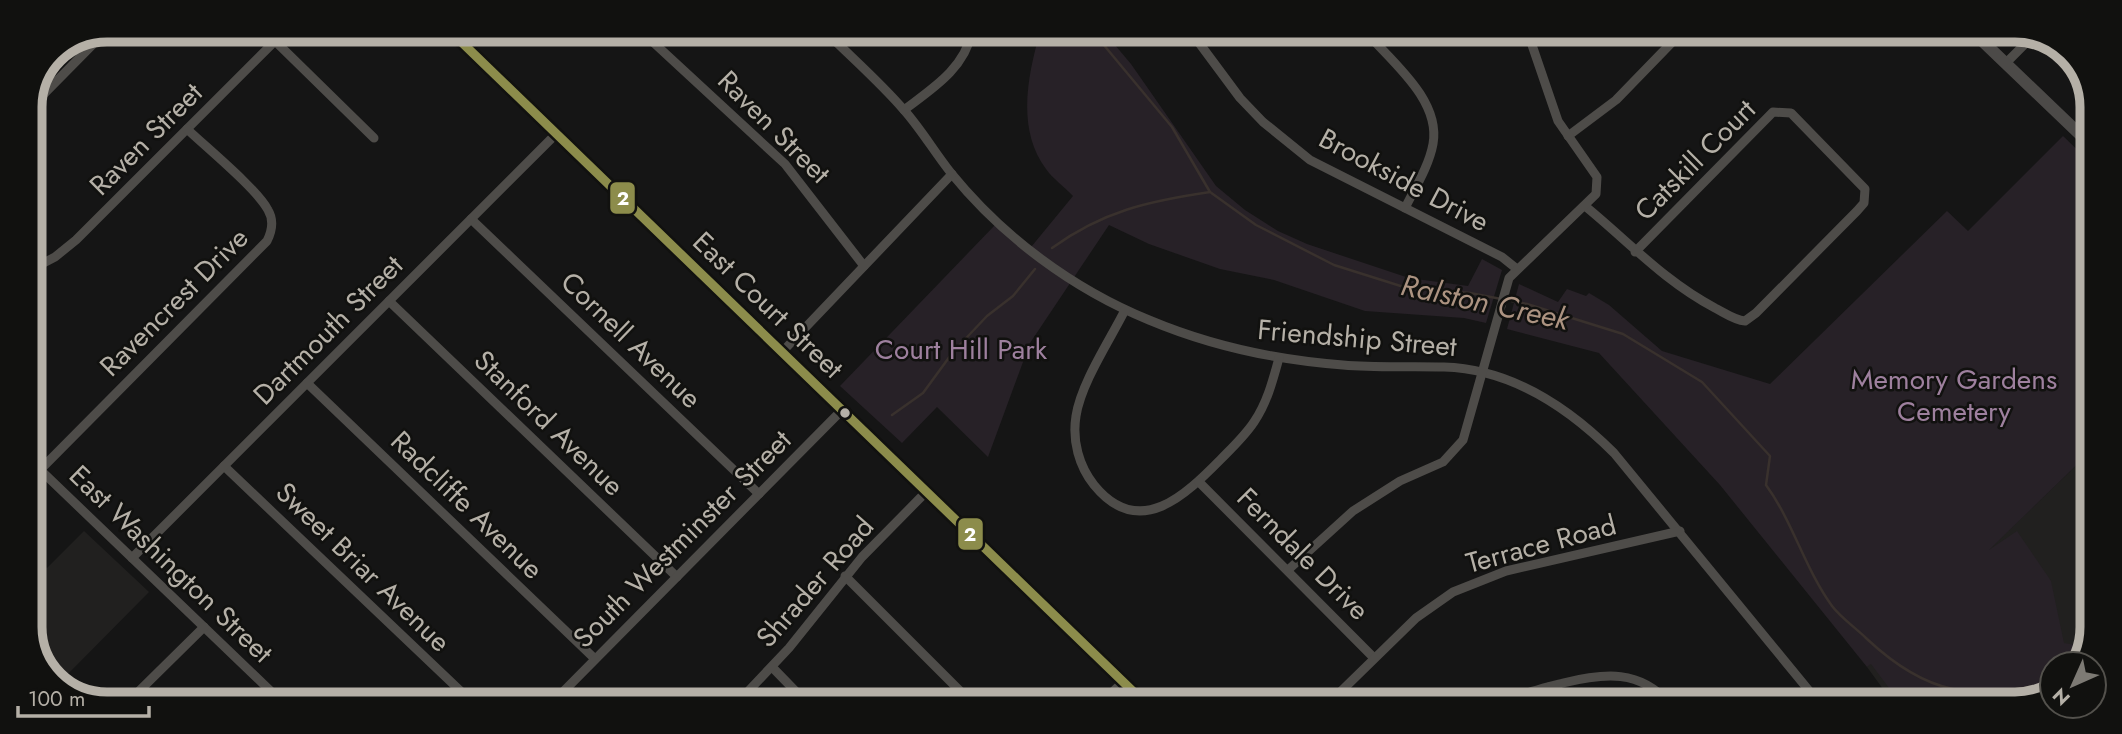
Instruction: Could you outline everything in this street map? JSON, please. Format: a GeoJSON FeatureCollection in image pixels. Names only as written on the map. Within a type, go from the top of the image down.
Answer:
{"type":"FeatureCollection","features":[{"type":"Feature","properties":{"kind":"main road"},"geometry":{"type":"LineString","coordinates":[[1984,42],[2080,134]]}},
{"type":"Feature","properties":{"kind":"street","name":"Raven Street"},"geometry":{"type":"LineString","coordinates":[[42,263],[66,249],[274,42]]}},
{"type":"Feature","properties":{"kind":"street"},"geometry":{"type":"LineString","coordinates":[[276,42],[374,138]]}},
{"type":"Feature","properties":{"kind":"street","name":"East Court Street"},"geometry":{"type":"LineString","coordinates":[[461,42],[1134,692]]}},
{"type":"Feature","properties":{"kind":"street","name":"Raven Street"},"geometry":{"type":"LineString","coordinates":[[652,42],[785,164],[864,266]]}},
{"type":"Feature","properties":{"kind":"street","name":"Friendship Street"},"geometry":{"type":"LineString","coordinates":[[836,42],[904,110],[952,174],[984,208],[1031,251],[1065,275],[1125,310],[1223,346],[1279,358],[1346,365],[1444,367],[1482,373],[1533,391],[1579,419],[1614,453],[1680,531],[1809,692]]}},
{"type":"Feature","properties":{"kind":"street"},"geometry":{"type":"LineString","coordinates":[[904,110],[956,68],[969,42]]}},
{"type":"Feature","properties":{"kind":"street","name":"Brookside Drive"},"geometry":{"type":"LineString","coordinates":[[1198,42],[1240,98],[1284,140],[1321,167],[1502,257],[1517,270]]}},
{"type":"Feature","properties":{"kind":"street"},"geometry":{"type":"LineString","coordinates":[[1375,42],[1418,92],[1433,121],[1434,135],[1430,155],[1405,208]]}},
{"type":"Feature","properties":{"kind":"street"},"geometry":{"type":"LineString","coordinates":[[1568,136],[1616,100],[1673,42]]}},
{"type":"Feature","properties":{"kind":"street"},"geometry":{"type":"LineString","coordinates":[[43,95],[94,43]]}},
{"type":"Feature","properties":{"kind":"street"},"geometry":{"type":"LineString","coordinates":[[2006,63],[2026,43]]}},
{"type":"Feature","properties":{"kind":"street"},"geometry":{"type":"LineString","coordinates":[[1288,570],[1353,511],[1401,481],[1448,458],[1467,431],[1506,287],[1517,270],[1596,194],[1598,182],[1558,121],[1532,45]]}},
{"type":"Feature","properties":{"kind":"street","name":"Catskill Court"},"geometry":{"type":"LineString","coordinates":[[1586,206],[1635,252],[1678,287],[1745,321],[1857,211],[1864,203],[1866,189],[1791,113],[1773,112],[1635,252]]}},
{"type":"Feature","properties":{"kind":"street","name":"Ravencrest Drive"},"geometry":{"type":"LineString","coordinates":[[42,468],[267,241],[271,233],[272,218],[263,202],[187,129]]}},
{"type":"Feature","properties":{"kind":"street","name":"Dartmouth Street"},"geometry":{"type":"LineString","coordinates":[[132,558],[556,134]]}},
{"type":"Feature","properties":{"kind":"street"},"geometry":{"type":"LineString","coordinates":[[783,351],[952,174]]}},
{"type":"Feature","properties":{"kind":"street","name":"Cornell Avenue"},"geometry":{"type":"LineString","coordinates":[[471,219],[759,494]]}},
{"type":"Feature","properties":{"kind":"street","name":"Stanford Avenue"},"geometry":{"type":"LineString","coordinates":[[389,301],[677,577]]}},
{"type":"Feature","properties":{"kind":"street"},"geometry":{"type":"LineString","coordinates":[[1125,310],[1081,397],[1076,416],[1076,447],[1084,471],[1112,501],[1143,510],[1174,502],[1199,482],[1237,444],[1254,422],[1271,386],[1279,358]]}},
{"type":"Feature","properties":{"kind":"street","name":"Radcliffe Avenue"},"geometry":{"type":"LineString","coordinates":[[307,383],[595,659]]}},
{"type":"Feature","properties":{"kind":"street","name":"South Westminster Street"},"geometry":{"type":"LineString","coordinates":[[563,692],[843,409]]}},
{"type":"Feature","properties":{"kind":"street","name":"Sweet Briar Avenue"},"geometry":{"type":"LineString","coordinates":[[224,466],[462,692]]}},
{"type":"Feature","properties":{"kind":"street","name":"East Washington Street"},"geometry":{"type":"LineString","coordinates":[[42,472],[272,692]]}},
{"type":"Feature","properties":{"kind":"street","name":"Ferndale Drive"},"geometry":{"type":"LineString","coordinates":[[1199,482],[1374,658]]}},
{"type":"Feature","properties":{"kind":"street","name":"Shrader Road"},"geometry":{"type":"LineString","coordinates":[[748,692],[772,667],[845,576],[927,491]]}},
{"type":"Feature","properties":{"kind":"street","name":"Terrace Road"},"geometry":{"type":"LineString","coordinates":[[1340,692],[1425,611],[1477,580],[1680,531]]}},
{"type":"Feature","properties":{"kind":"street"},"geometry":{"type":"LineString","coordinates":[[845,576],[961,692]]}},
{"type":"Feature","properties":{"kind":"street"},"geometry":{"type":"LineString","coordinates":[[138,692],[204,627]]}},
{"type":"Feature","properties":{"kind":"street"},"geometry":{"type":"LineString","coordinates":[[772,667],[796,692]]}},
{"type":"Feature","properties":{"kind":"street"},"geometry":{"type":"LineString","coordinates":[[1532,692],[1601,674],[1622,675],[1658,692]]}},
{"type":"Feature","properties":{"kind":"street"},"geometry":{"type":"LineString","coordinates":[[1112,692],[1123,682]]}},
{"type":"Feature","properties":{"kind":"street"},"geometry":{"type":"LineString","coordinates":[[1549,687],[1551,692]]}},
{"type":"Feature","properties":{"kind":"shaded area"},"geometry":{"type":"Polygon","coordinates":[[[2080,462],[2080,627],[2076,650],[2038,650],[2038,674],[2014,692],[1885,692],[1867,667],[2080,462]]]}},
{"type":"Feature","properties":{"kind":"shaded area"},"geometry":{"type":"Polygon","coordinates":[[[84,531],[149,592],[65,677],[55,667],[44,644],[42,564],[47,568],[84,531]]]}},
{"type":"Feature","properties":{"kind":"green space","name":"Court Hill Park"},"geometry":{"type":"Polygon","coordinates":[[[1038,42],[1112,42],[1131,64],[1216,186],[1245,210],[1278,231],[1307,244],[1409,278],[1468,286],[1482,259],[1502,270],[1486,323],[1464,318],[1365,311],[1274,280],[1220,269],[1149,244],[1109,225],[1030,343],[988,457],[937,407],[902,443],[840,386],[995,225],[1027,252],[1073,196],[1046,169],[1031,137],[1027,102],[1038,42]]]}},
{"type":"Feature","properties":{"kind":"green space","name":"Memory Gardens Cemetery"},"geometry":{"type":"Polygon","coordinates":[[[2063,136],[2080,152],[2080,462],[1989,550],[2017,531],[2051,581],[2064,643],[2078,645],[2076,650],[2038,650],[2038,688],[2032,690],[1892,692],[1871,664],[1867,667],[1720,485],[1599,353],[1507,329],[1519,284],[1558,302],[1567,289],[1586,296],[1589,293],[1609,305],[1662,351],[1770,384],[1947,211],[1968,231],[2063,136]]]}},
{"type":"Feature","properties":{"kind":"waterway","name":"Ralston Creek"},"geometry":{"type":"LineString","coordinates":[[1101,42],[1172,127],[1210,192],[1256,225],[1334,265],[1407,288],[1470,293],[1527,304],[1623,334],[1702,382],[1770,456],[1766,485],[1832,606],[1889,658],[1911,672],[1932,683],[1975,692]]}},
{"type":"Feature","properties":{"kind":"waterway"},"geometry":{"type":"LineString","coordinates":[[1052,248],[1108,216],[1167,199],[1210,192]]}},
{"type":"Feature","properties":{"kind":"waterway"},"geometry":{"type":"LineString","coordinates":[[892,415],[923,393],[953,352],[987,316],[1013,296],[1035,269]]}},
{"type":"Feature","properties":{"kind":"waterway","name":"Ralston Creek"},"geometry":{"type":"LineString","coordinates":[[1975,692],[2038,685]]}},
{"type":"Feature","properties":{"kind":"transit line","name":"2"},"geometry":{"type":"LineString","coordinates":[[461,42],[1134,692]]}}]}
